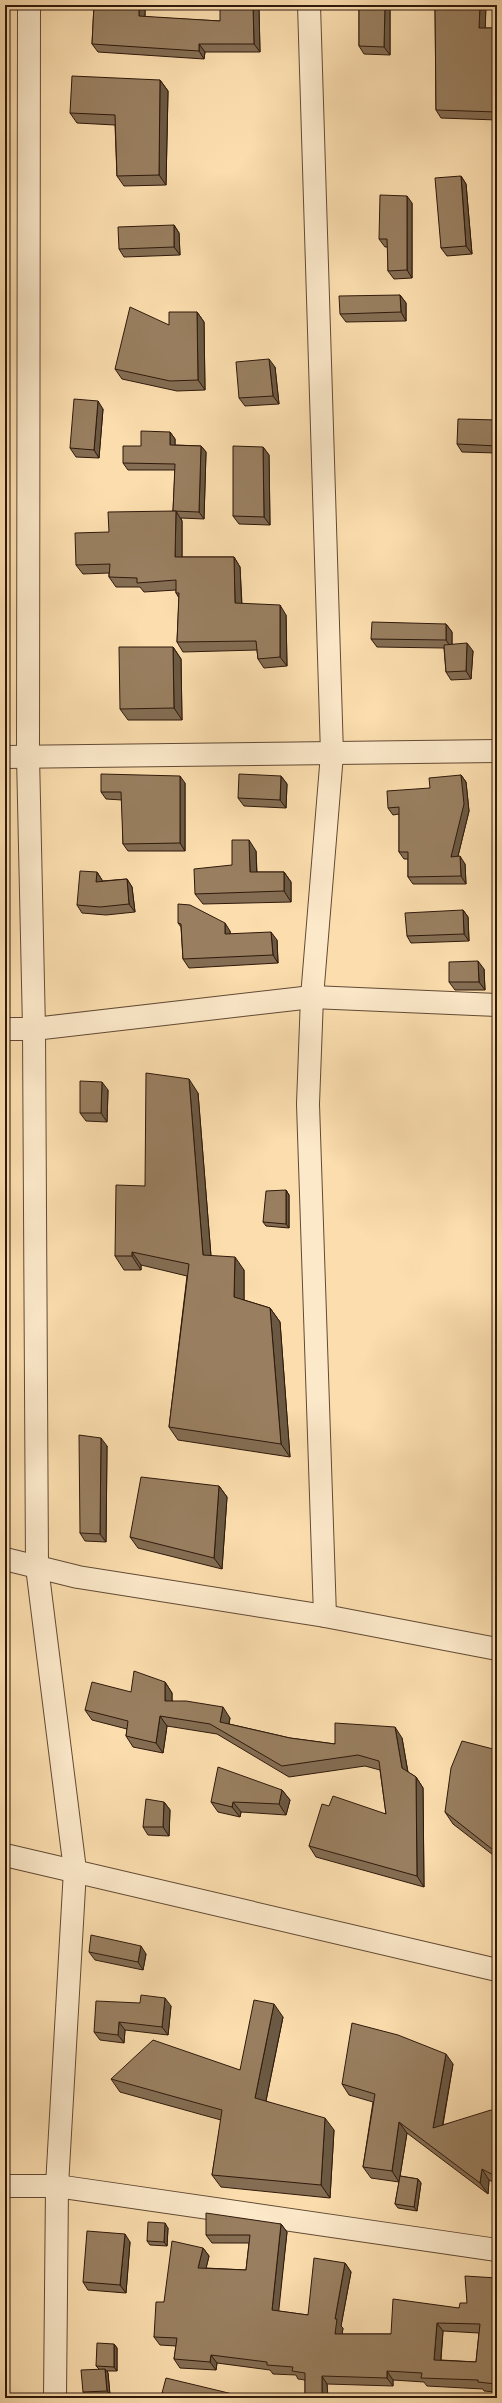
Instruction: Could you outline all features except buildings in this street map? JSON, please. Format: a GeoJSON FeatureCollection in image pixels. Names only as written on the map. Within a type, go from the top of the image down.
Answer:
{"type":"FeatureCollection","features":[{"type":"Feature","properties":{"kind":"street"},"geometry":{"type":"LineString","coordinates":[[29,5],[28,756],[34,1029],[37,1566],[75,1870],[57,2186],[55,2398]]}},
{"type":"Feature","properties":{"kind":"street"},"geometry":{"type":"LineString","coordinates":[[309,5],[332,754],[312,997],[308,1104],[325,1616]]}},
{"type":"Feature","properties":{"kind":"street"},"geometry":{"type":"LineString","coordinates":[[5,757],[497,751]]}},
{"type":"Feature","properties":{"kind":"street"},"geometry":{"type":"LineString","coordinates":[[5,1028],[34,1029],[312,997],[497,1005]]}},
{"type":"Feature","properties":{"kind":"street"},"geometry":{"type":"LineString","coordinates":[[5,1559],[78,1577],[325,1616],[497,1649]]}},
{"type":"Feature","properties":{"kind":"street"},"geometry":{"type":"LineString","coordinates":[[5,1855],[75,1870],[497,1970]]}},
{"type":"Feature","properties":{"kind":"street"},"geometry":{"type":"LineString","coordinates":[[5,2186],[57,2186],[497,2250]]}}]}
